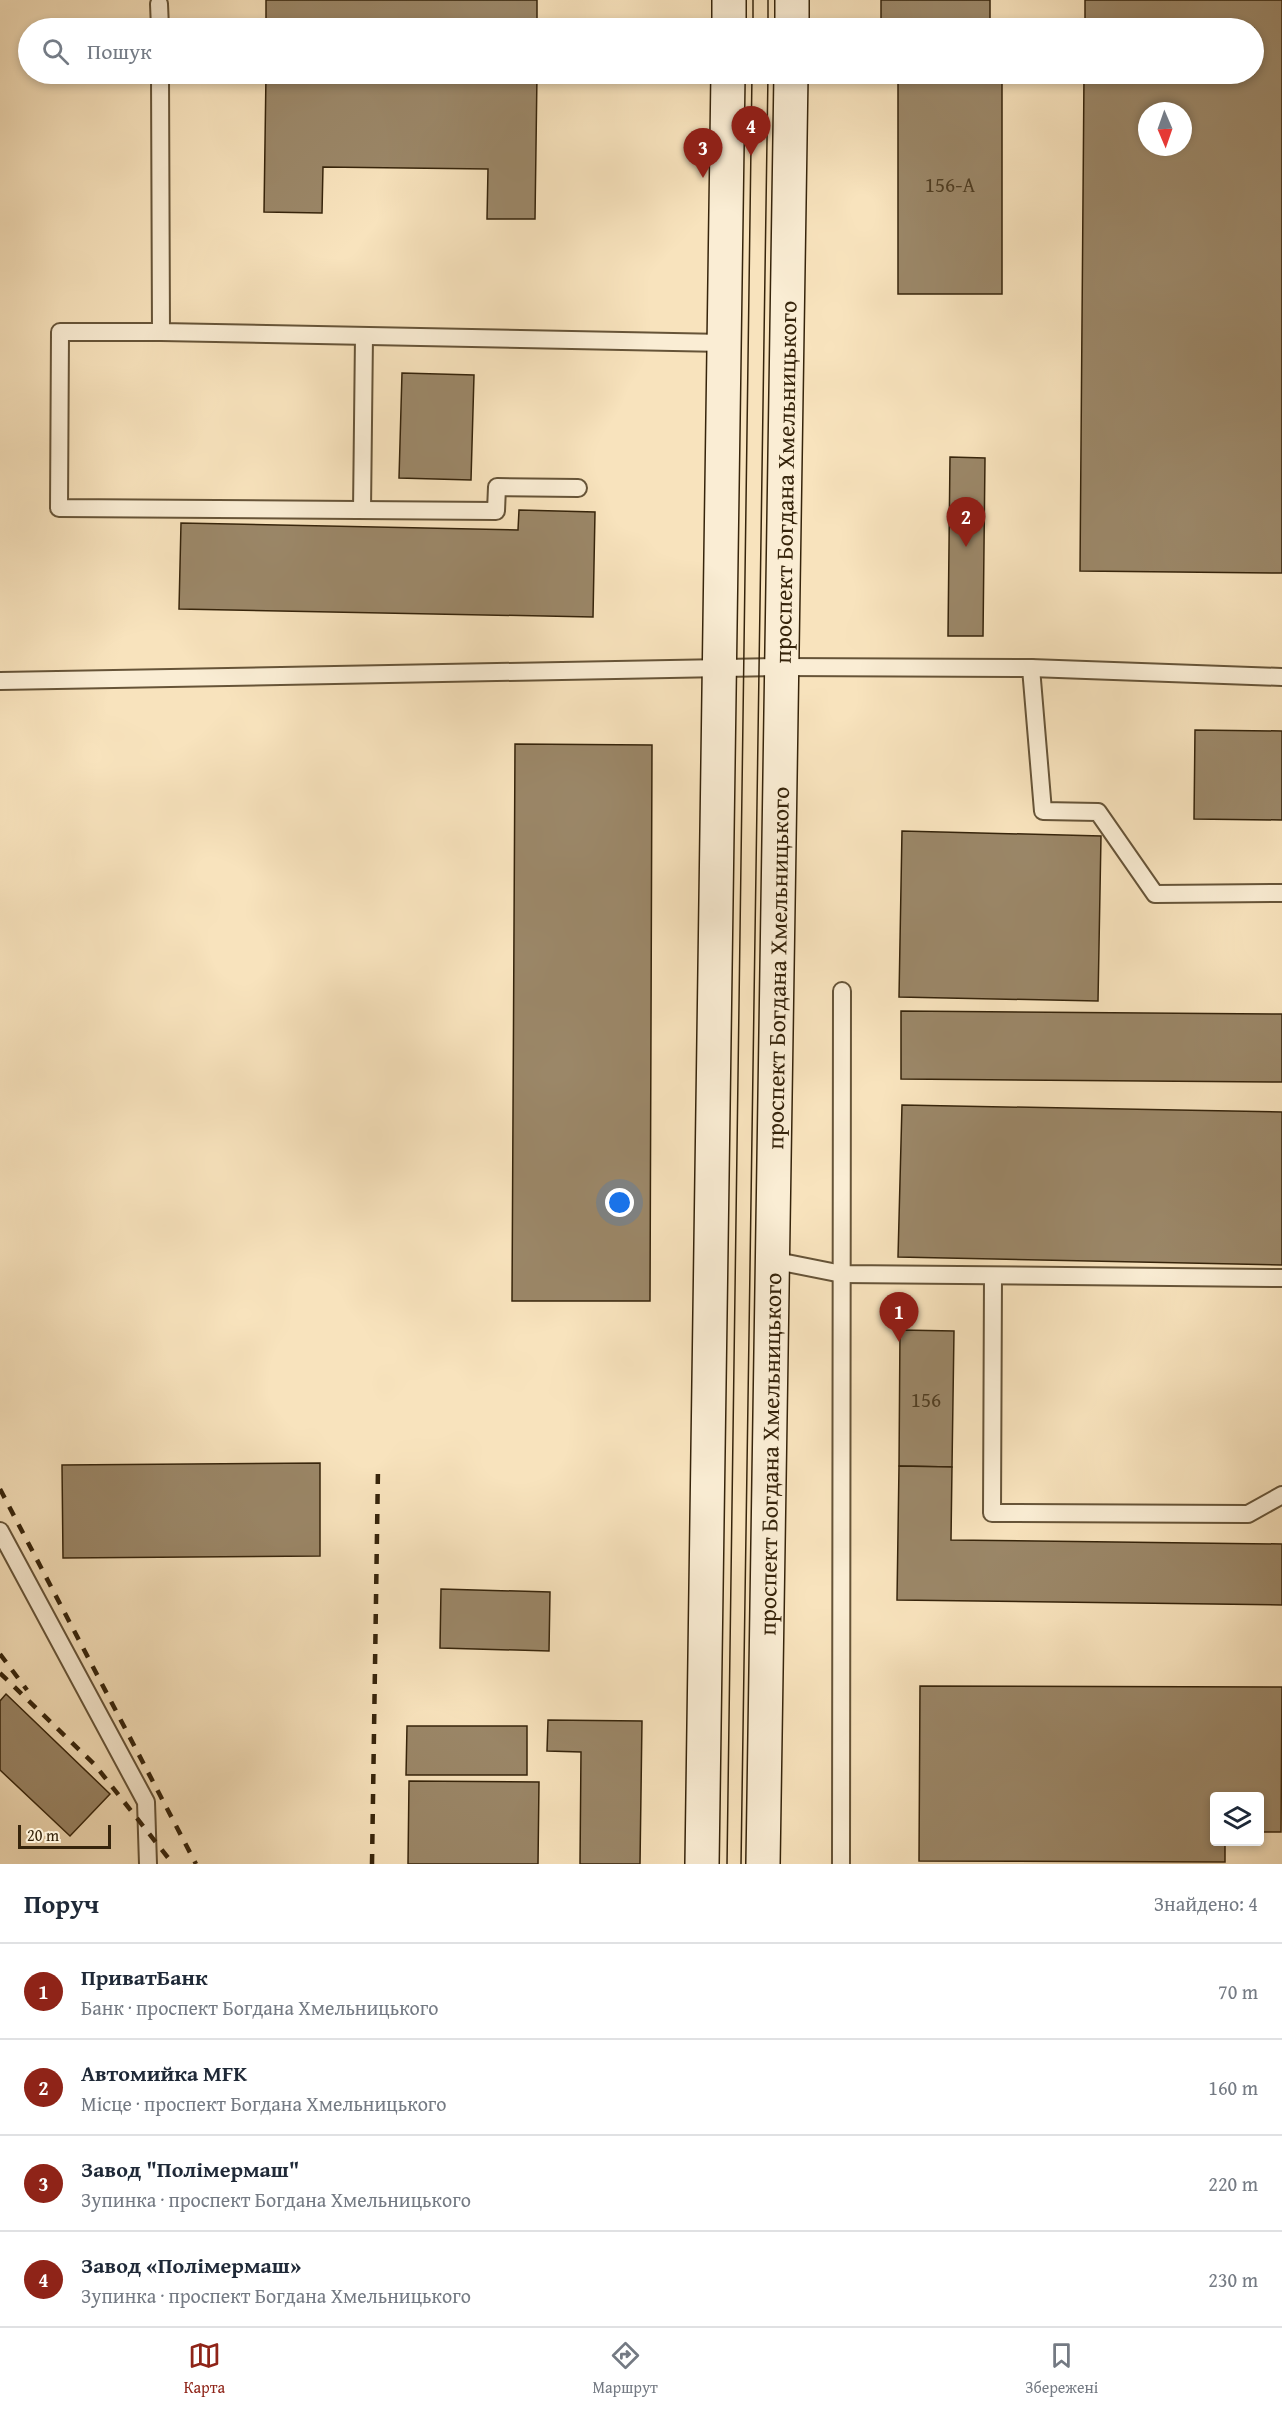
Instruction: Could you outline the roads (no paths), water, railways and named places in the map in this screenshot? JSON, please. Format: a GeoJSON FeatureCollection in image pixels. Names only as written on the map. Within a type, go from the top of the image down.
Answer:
{"type":"FeatureCollection","features":[{"type":"Feature","properties":{"kind":"main road"},"geometry":{"type":"LineString","coordinates":[[729,0],[729,18]]}},
{"type":"Feature","properties":{"kind":"main road"},"geometry":{"type":"LineString","coordinates":[[792,0],[792,18]]}},
{"type":"Feature","properties":{"kind":"main road"},"geometry":{"type":"LineString","coordinates":[[702,1864],[728,84]]}},
{"type":"Feature","properties":{"kind":"main road","name":"проспект Богдана Хмельницького"},"geometry":{"type":"LineString","coordinates":[[763,1864],[791,84]]}},
{"type":"Feature","properties":{"kind":"lane"},"geometry":{"type":"LineString","coordinates":[[159,4],[160,18]]}},
{"type":"Feature","properties":{"kind":"lane"},"geometry":{"type":"LineString","coordinates":[[160,84],[161,332]]}},
{"type":"Feature","properties":{"kind":"lane"},"geometry":{"type":"LineString","coordinates":[[578,488],[497,488],[496,511],[59,508],[60,332],[724,343]]}},
{"type":"Feature","properties":{"kind":"lane"},"geometry":{"type":"LineString","coordinates":[[362,510],[364,336]]}},
{"type":"Feature","properties":{"kind":"lane"},"geometry":{"type":"LineString","coordinates":[[0,681],[782,666],[1031,668],[1282,677]]}},
{"type":"Feature","properties":{"kind":"lane"},"geometry":{"type":"LineString","coordinates":[[1031,668],[1043,811],[1098,812],[1155,894],[1282,893]]}},
{"type":"Feature","properties":{"kind":"lane"},"geometry":{"type":"LineString","coordinates":[[841,1864],[842,991]]}},
{"type":"Feature","properties":{"kind":"lane"},"geometry":{"type":"LineString","coordinates":[[772,1260],[842,1274],[1282,1278]]}},
{"type":"Feature","properties":{"kind":"lane"},"geometry":{"type":"LineString","coordinates":[[993,1276],[992,1514],[1248,1514],[1282,1495]]}},
{"type":"Feature","properties":{"kind":"lane"},"geometry":{"type":"LineString","coordinates":[[0,1531],[146,1802],[148,1864]]}},
{"type":"Feature","properties":{"kind":"tram line"},"geometry":{"type":"LineString","coordinates":[[753,0],[753,18]]}},
{"type":"Feature","properties":{"kind":"tram line"},"geometry":{"type":"LineString","coordinates":[[768,0],[768,18]]}},
{"type":"Feature","properties":{"kind":"tram line"},"geometry":{"type":"LineString","coordinates":[[727,1864],[752,84]]}},
{"type":"Feature","properties":{"kind":"tram line"},"geometry":{"type":"LineString","coordinates":[[741,1864],[768,84]]}},
{"type":"Feature","properties":{"kind":"railway"},"geometry":{"type":"LineString","coordinates":[[372,1864],[378,1468]]}},
{"type":"Feature","properties":{"kind":"railway"},"geometry":{"type":"LineString","coordinates":[[0,1489],[196,1864]]}},
{"type":"Feature","properties":{"kind":"railway"},"geometry":{"type":"LineString","coordinates":[[0,1654],[27,1690]]}},
{"type":"Feature","properties":{"kind":"railway"},"geometry":{"type":"LineString","coordinates":[[0,1673],[95,1765],[173,1864]]}},
{"type":"Feature","properties":{"kind":"place","name":"Завод «Полімермаш»"},"geometry":{"type":"Point","coordinates":[751,156]}},
{"type":"Feature","properties":{"kind":"place","name":"Завод \"Полімермаш\""},"geometry":{"type":"Point","coordinates":[703,178]}},
{"type":"Feature","properties":{"kind":"place","name":"Автомийка MFK"},"geometry":{"type":"Point","coordinates":[966,547]}},
{"type":"Feature","properties":{"kind":"place","name":"ПриватБанк"},"geometry":{"type":"Point","coordinates":[899,1342]}}]}
